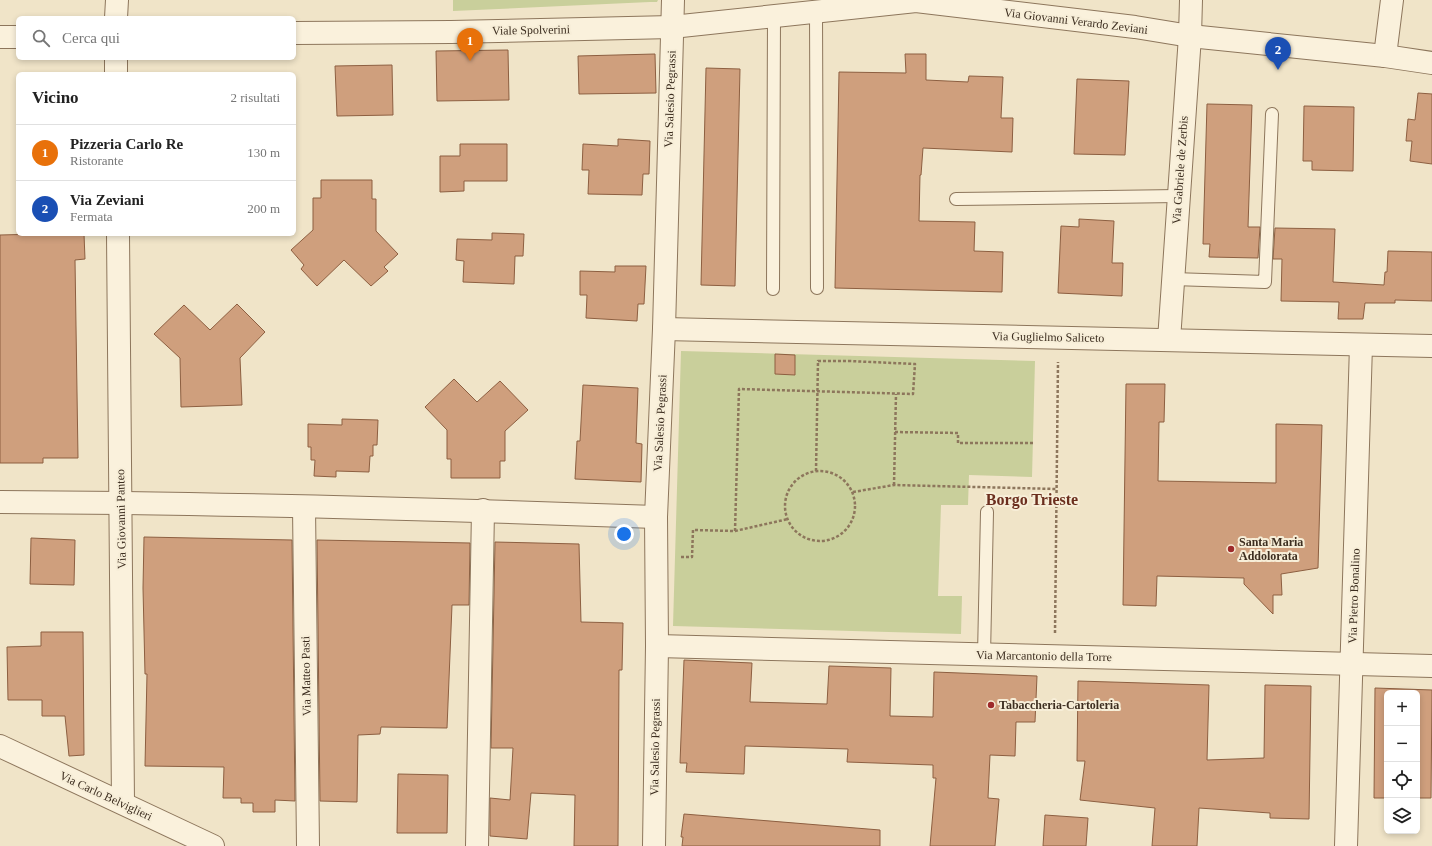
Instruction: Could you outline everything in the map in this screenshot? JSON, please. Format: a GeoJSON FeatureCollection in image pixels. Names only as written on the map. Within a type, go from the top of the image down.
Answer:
{"type":"FeatureCollection","features":[{"type":"Feature","properties":{"kind":"street"},"geometry":{"type":"LineString","coordinates":[[116,16],[117,0]]}},
{"type":"Feature","properties":{"kind":"street","name":"Via Salesio Pegrassi"},"geometry":{"type":"LineString","coordinates":[[654,846],[657,646],[656,517],[664,329],[673,0]]}},
{"type":"Feature","properties":{"kind":"street","name":"Via Giovanni Verardo Zeviani"},"geometry":{"type":"LineString","coordinates":[[672,27],[913,0],[1135,27],[1190,36],[1385,56],[1432,63]]}},
{"type":"Feature","properties":{"kind":"street","name":"Via Gabriele de Zerbis"},"geometry":{"type":"LineString","coordinates":[[1169,340],[1190,36],[1190,0]]}},
{"type":"Feature","properties":{"kind":"street"},"geometry":{"type":"LineString","coordinates":[[1385,56],[1392,0]]}},
{"type":"Feature","properties":{"kind":"street","name":"Viale Spolverini"},"geometry":{"type":"LineString","coordinates":[[296,33],[450,32],[672,27]]}},
{"type":"Feature","properties":{"kind":"street"},"geometry":{"type":"LineString","coordinates":[[0,37],[16,37]]}},
{"type":"Feature","properties":{"kind":"street"},"geometry":{"type":"LineString","coordinates":[[116,60],[116,72]]}},
{"type":"Feature","properties":{"kind":"street","name":"Via Giovanni Panteo"},"geometry":{"type":"LineString","coordinates":[[118,236],[123,803]]}},
{"type":"Feature","properties":{"kind":"street","name":"Via Guglielmo Saliceto"},"geometry":{"type":"LineString","coordinates":[[664,329],[1432,346]]}},
{"type":"Feature","properties":{"kind":"street","name":"Via Pietro Bonalino"},"geometry":{"type":"LineString","coordinates":[[1346,846],[1361,345]]}},
{"type":"Feature","properties":{"kind":"street"},"geometry":{"type":"LineString","coordinates":[[0,502],[483,510],[656,517]]}},
{"type":"Feature","properties":{"kind":"street","name":"Via Matteo Pasti"},"geometry":{"type":"LineString","coordinates":[[304,506],[308,846]]}},
{"type":"Feature","properties":{"kind":"street"},"geometry":{"type":"LineString","coordinates":[[477,846],[483,510]]}},
{"type":"Feature","properties":{"kind":"street","name":"Via Marcantonio della Torre"},"geometry":{"type":"LineString","coordinates":[[657,646],[1432,666]]}},
{"type":"Feature","properties":{"kind":"street","name":"Via Carlo Belviglieri"},"geometry":{"type":"LineString","coordinates":[[0,746],[213,846]]}},
{"type":"Feature","properties":{"kind":"lane"},"geometry":{"type":"LineString","coordinates":[[816,11],[817,288]]}},
{"type":"Feature","properties":{"kind":"lane"},"geometry":{"type":"LineString","coordinates":[[773,289],[774,16]]}},
{"type":"Feature","properties":{"kind":"lane"},"geometry":{"type":"LineString","coordinates":[[1173,280],[1265,282],[1272,114]]}},
{"type":"Feature","properties":{"kind":"lane"},"geometry":{"type":"LineString","coordinates":[[956,199],[1178,196]]}},
{"type":"Feature","properties":{"kind":"lane"},"geometry":{"type":"LineString","coordinates":[[984,655],[987,512]]}},
{"type":"Feature","properties":{"kind":"path"},"geometry":{"type":"LineString","coordinates":[[849,333],[849,361]]}},
{"type":"Feature","properties":{"kind":"path"},"geometry":{"type":"LineString","coordinates":[[1054,656],[1058,337]]}},
{"type":"Feature","properties":{"kind":"path"},"geometry":{"type":"LineString","coordinates":[[735,531],[739,390],[817,391],[913,394],[915,364],[818,361],[817,391],[816,471]]}},
{"type":"Feature","properties":{"kind":"path"},"geometry":{"type":"LineString","coordinates":[[894,485],[896,394]]}},
{"type":"Feature","properties":{"kind":"path"},"geometry":{"type":"LineString","coordinates":[[895,432],[958,433],[958,442],[1033,443]]}},
{"type":"Feature","properties":{"kind":"path"},"geometry":{"type":"LineString","coordinates":[[816,471],[827,471],[838,475],[847,483],[853,492],[856,503],[855,515],[850,526],[842,535],[831,540],[819,542],[807,539],[797,533],[789,524],[785,512],[785,501],[789,490],[796,481],[805,474],[816,471]]}},
{"type":"Feature","properties":{"kind":"path"},"geometry":{"type":"LineString","coordinates":[[853,492],[894,485],[1057,489]]}},
{"type":"Feature","properties":{"kind":"path"},"geometry":{"type":"LineString","coordinates":[[656,556],[692,557],[693,530],[735,531],[788,519]]}},
{"type":"Feature","properties":{"kind":"green space"},"geometry":{"type":"Polygon","coordinates":[[[453,0],[658,0],[657,2],[453,11],[453,0]]]}},
{"type":"Feature","properties":{"kind":"green space"},"geometry":{"type":"Polygon","coordinates":[[[681,351],[1035,361],[1032,477],[969,475],[968,505],[941,505],[938,596],[962,596],[961,634],[673,626],[681,351]]]}},
{"type":"Feature","properties":{"kind":"building"},"geometry":{"type":"Polygon","coordinates":[[[508,50],[509,100],[437,101],[436,51],[508,50]]]}},
{"type":"Feature","properties":{"kind":"building"},"geometry":{"type":"Polygon","coordinates":[[[655,54],[656,93],[579,94],[578,56],[655,54]]]}},
{"type":"Feature","properties":{"kind":"building"},"geometry":{"type":"Polygon","coordinates":[[[905,54],[926,54],[926,80],[968,82],[969,76],[1003,77],[1001,118],[1013,118],[1012,152],[923,148],[920,175],[919,221],[975,222],[974,251],[1003,252],[1002,292],[835,288],[839,72],[906,73],[905,54]]]}},
{"type":"Feature","properties":{"kind":"building"},"geometry":{"type":"Polygon","coordinates":[[[392,65],[393,115],[337,116],[335,66],[392,65]]]}},
{"type":"Feature","properties":{"kind":"building"},"geometry":{"type":"Polygon","coordinates":[[[706,68],[740,69],[735,286],[701,285],[706,68]]]}},
{"type":"Feature","properties":{"kind":"building"},"geometry":{"type":"Polygon","coordinates":[[[1077,79],[1129,81],[1125,155],[1074,154],[1077,79]]]}},
{"type":"Feature","properties":{"kind":"building"},"geometry":{"type":"Polygon","coordinates":[[[1418,93],[1432,94],[1432,164],[1410,161],[1412,141],[1406,141],[1408,119],[1415,120],[1418,93]]]}},
{"type":"Feature","properties":{"kind":"building"},"geometry":{"type":"Polygon","coordinates":[[[1207,104],[1252,105],[1248,227],[1260,227],[1258,258],[1209,257],[1210,244],[1203,244],[1207,104]]]}},
{"type":"Feature","properties":{"kind":"building"},"geometry":{"type":"Polygon","coordinates":[[[1304,106],[1354,107],[1353,171],[1312,170],[1312,161],[1303,161],[1304,106]]]}},
{"type":"Feature","properties":{"kind":"building"},"geometry":{"type":"Polygon","coordinates":[[[618,139],[650,141],[649,174],[643,174],[642,195],[588,194],[589,170],[582,170],[583,144],[618,146],[618,139]]]}},
{"type":"Feature","properties":{"kind":"building"},"geometry":{"type":"Polygon","coordinates":[[[460,144],[507,144],[507,181],[464,181],[464,191],[440,192],[440,156],[460,156],[460,144]]]}},
{"type":"Feature","properties":{"kind":"building"},"geometry":{"type":"Polygon","coordinates":[[[321,180],[372,180],[372,199],[376,199],[376,231],[398,254],[384,267],[388,271],[371,286],[344,260],[317,286],[301,269],[304,265],[291,250],[313,230],[313,198],[321,198],[321,180]]]}},
{"type":"Feature","properties":{"kind":"building"},"geometry":{"type":"Polygon","coordinates":[[[1079,219],[1114,221],[1112,263],[1123,263],[1122,296],[1058,293],[1061,226],[1079,227],[1079,219]]]}},
{"type":"Feature","properties":{"kind":"building"},"geometry":{"type":"Polygon","coordinates":[[[1275,228],[1335,229],[1333,282],[1384,285],[1385,272],[1387,272],[1388,251],[1432,252],[1432,301],[1395,300],[1395,303],[1365,303],[1363,319],[1338,319],[1339,302],[1281,301],[1282,259],[1273,259],[1275,228]]]}},
{"type":"Feature","properties":{"kind":"building"},"geometry":{"type":"Polygon","coordinates":[[[492,233],[524,234],[523,256],[515,256],[514,284],[463,282],[464,261],[456,260],[457,239],[492,240],[492,233]]]}},
{"type":"Feature","properties":{"kind":"building"},"geometry":{"type":"Polygon","coordinates":[[[0,235],[84,236],[85,259],[75,260],[78,458],[43,458],[43,463],[0,463],[0,235]]]}},
{"type":"Feature","properties":{"kind":"building"},"geometry":{"type":"Polygon","coordinates":[[[615,266],[646,266],[644,304],[638,304],[637,321],[586,318],[587,295],[580,295],[580,271],[615,272],[615,266]]]}},
{"type":"Feature","properties":{"kind":"building"},"geometry":{"type":"Polygon","coordinates":[[[237,304],[265,332],[240,358],[242,405],[181,407],[180,358],[154,334],[184,305],[210,330],[237,304]]]}},
{"type":"Feature","properties":{"kind":"building"},"geometry":{"type":"Polygon","coordinates":[[[775,354],[795,355],[795,375],[775,374],[775,354]]]}},
{"type":"Feature","properties":{"kind":"building"},"geometry":{"type":"Polygon","coordinates":[[[454,379],[477,402],[500,381],[528,410],[505,431],[505,461],[500,461],[500,478],[451,478],[451,459],[447,459],[447,430],[425,407],[454,379]]]}},
{"type":"Feature","properties":{"kind":"building"},"geometry":{"type":"Polygon","coordinates":[[[1126,384],[1165,384],[1164,422],[1159,422],[1158,481],[1276,483],[1276,424],[1322,425],[1318,568],[1281,574],[1282,595],[1273,595],[1273,614],[1244,584],[1244,578],[1157,576],[1156,606],[1123,605],[1126,384]]]}},
{"type":"Feature","properties":{"kind":"building"},"geometry":{"type":"Polygon","coordinates":[[[583,385],[638,388],[636,443],[642,444],[641,482],[575,479],[577,441],[580,441],[583,385]]]}},
{"type":"Feature","properties":{"kind":"building"},"geometry":{"type":"Polygon","coordinates":[[[342,419],[378,420],[377,445],[373,445],[373,456],[370,456],[369,472],[336,471],[336,477],[314,476],[315,460],[311,460],[311,447],[308,447],[308,424],[342,425],[342,419]]]}},
{"type":"Feature","properties":{"kind":"building"},"geometry":{"type":"Polygon","coordinates":[[[144,537],[292,540],[295,801],[275,800],[275,812],[253,812],[253,803],[241,803],[241,798],[223,798],[224,767],[145,766],[147,674],[145,674],[143,588],[144,537]]]}},
{"type":"Feature","properties":{"kind":"building"},"geometry":{"type":"Polygon","coordinates":[[[31,538],[75,540],[74,585],[30,584],[31,538]]]}},
{"type":"Feature","properties":{"kind":"building"},"geometry":{"type":"Polygon","coordinates":[[[317,540],[470,543],[469,605],[452,605],[447,728],[381,727],[380,734],[358,735],[357,802],[320,801],[317,540]]]}},
{"type":"Feature","properties":{"kind":"building"},"geometry":{"type":"Polygon","coordinates":[[[495,542],[579,544],[581,622],[623,623],[622,670],[619,670],[618,846],[574,846],[575,795],[531,793],[527,839],[490,836],[490,798],[510,800],[513,748],[491,748],[495,542]]]}},
{"type":"Feature","properties":{"kind":"building"},"geometry":{"type":"Polygon","coordinates":[[[41,632],[83,632],[84,755],[69,756],[65,716],[42,716],[42,700],[8,700],[7,647],[41,646],[41,632]]]}},
{"type":"Feature","properties":{"kind":"building"},"geometry":{"type":"Polygon","coordinates":[[[684,660],[752,663],[750,702],[827,704],[829,666],[891,668],[890,716],[933,717],[934,672],[1037,676],[1035,722],[1016,722],[1015,756],[990,755],[988,798],[999,799],[995,846],[930,846],[936,778],[933,778],[933,765],[847,762],[848,749],[745,746],[744,774],[686,772],[687,763],[680,763],[684,660]]]}},
{"type":"Feature","properties":{"kind":"building"},"geometry":{"type":"Polygon","coordinates":[[[1078,681],[1209,685],[1207,760],[1264,758],[1265,685],[1311,686],[1309,819],[1270,818],[1270,813],[1199,808],[1197,846],[1152,846],[1155,808],[1080,800],[1085,761],[1077,761],[1078,681]]]}},
{"type":"Feature","properties":{"kind":"building"},"geometry":{"type":"Polygon","coordinates":[[[1375,688],[1432,690],[1431,798],[1420,798],[1420,690],[1384,690],[1384,798],[1374,798],[1375,688]]]}},
{"type":"Feature","properties":{"kind":"building"},"geometry":{"type":"Polygon","coordinates":[[[398,774],[448,775],[447,833],[397,833],[398,774]]]}},
{"type":"Feature","properties":{"kind":"building"},"geometry":{"type":"Polygon","coordinates":[[[684,814],[880,830],[880,846],[682,846],[683,837],[681,837],[684,814]]]}},
{"type":"Feature","properties":{"kind":"building"},"geometry":{"type":"Polygon","coordinates":[[[1045,815],[1088,818],[1086,846],[1043,846],[1045,815]]]}},
{"type":"Feature","properties":{"kind":"place","name":"Pizzeria Carlo Re"},"geometry":{"type":"Point","coordinates":[470,61]}},
{"type":"Feature","properties":{"kind":"place","name":"Via Zeviani"},"geometry":{"type":"Point","coordinates":[1278,70]}},
{"type":"Feature","properties":{"kind":"place","name":"Santa Maria Addolorata"},"geometry":{"type":"Point","coordinates":[1231,549]}},
{"type":"Feature","properties":{"kind":"place","name":"Tabaccheria-Cartoleria"},"geometry":{"type":"Point","coordinates":[991,705]}},
{"type":"Feature","properties":{"kind":"district","name":"Borgo Trieste"},"geometry":{"type":"Point","coordinates":[1032,499]}}]}
